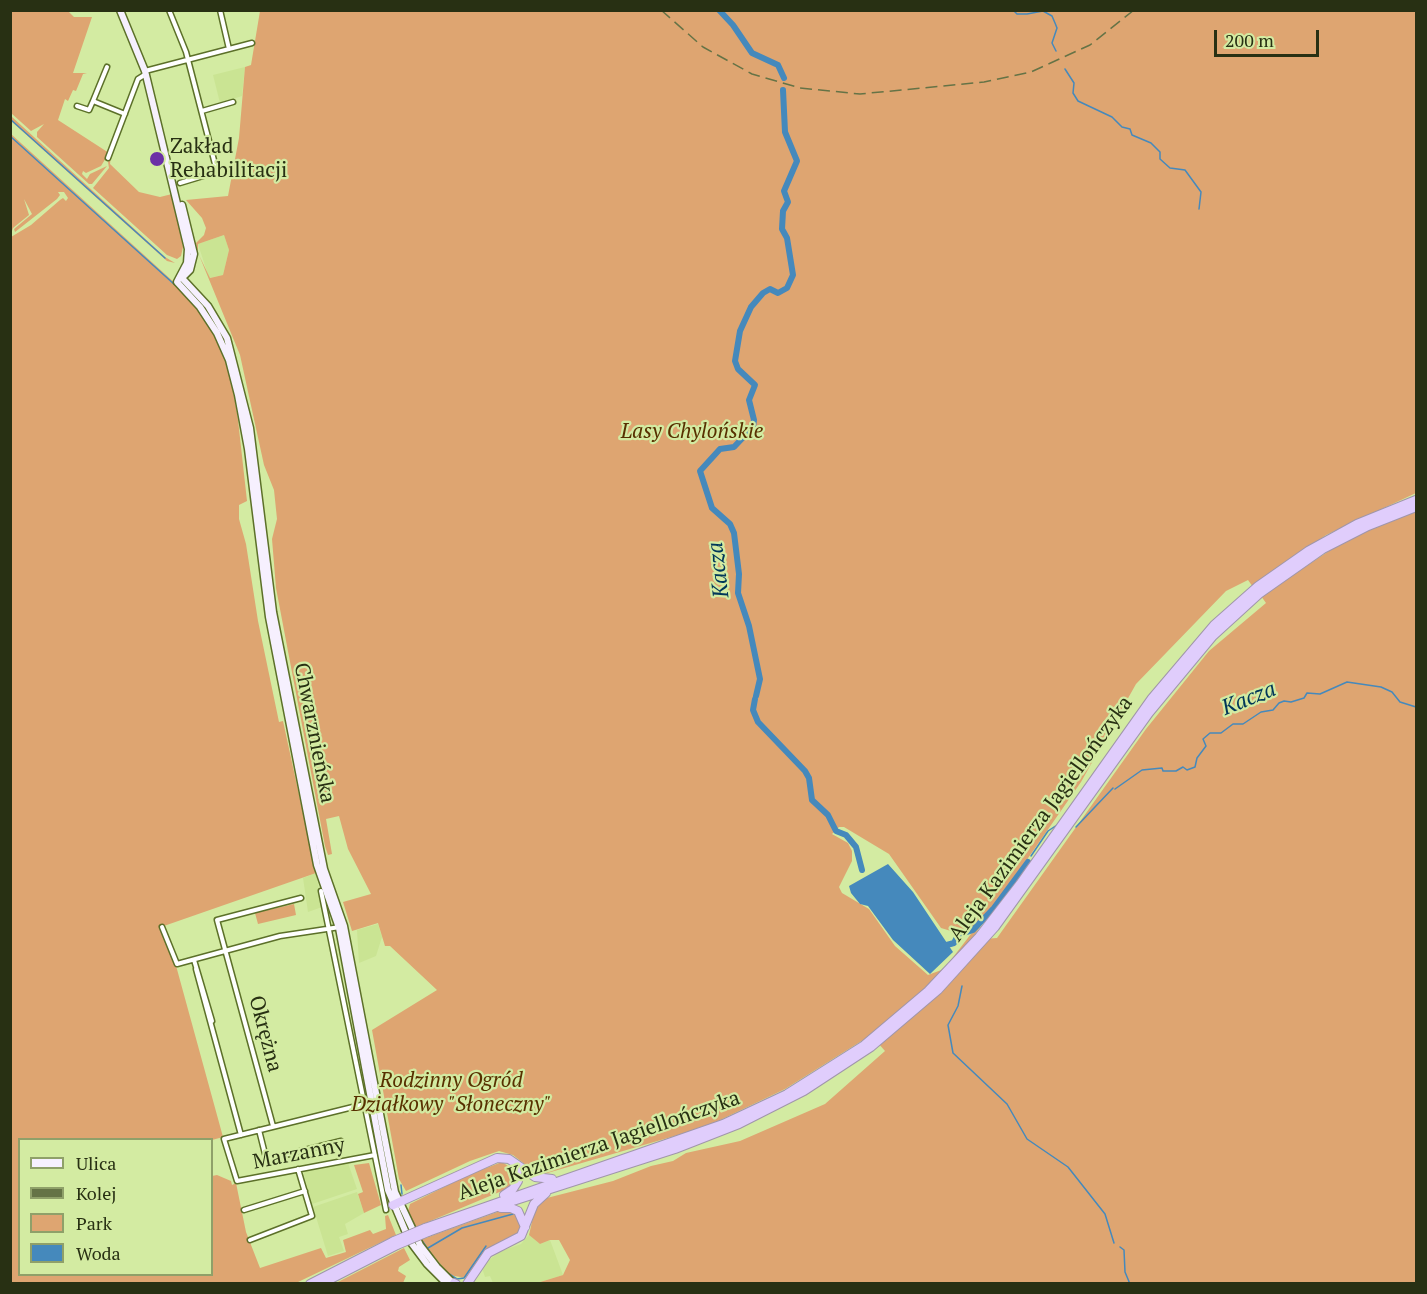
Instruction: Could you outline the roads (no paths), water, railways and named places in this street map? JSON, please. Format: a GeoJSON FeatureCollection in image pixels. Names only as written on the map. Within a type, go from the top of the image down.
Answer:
{"type":"FeatureCollection","features":[{"type":"Feature","properties":{"kind":"highway"},"geometry":{"type":"LineString","coordinates":[[1376,515],[1416,495]]}},
{"type":"Feature","properties":{"kind":"highway","name":"Aleja Kazimierza Jagiellończyka"},"geometry":{"type":"LineString","coordinates":[[560,1183],[673,1143],[745,1114],[817,1077],[889,1026],[936,983],[986,928],[1152,698],[1202,638],[1249,593],[1296,558],[1376,515],[1416,500]]}},
{"type":"Feature","properties":{"kind":"highway","name":"Aleja Kazimierza Jagiellończyka"},"geometry":{"type":"LineString","coordinates":[[310,1284],[396,1243],[492,1205],[675,1149],[739,1124],[822,1081],[883,1038],[938,990],[995,927],[1149,713],[1213,636],[1259,594],[1323,549],[1368,526],[1416,507]]}},
{"type":"Feature","properties":{"kind":"highway"},"geometry":{"type":"LineString","coordinates":[[393,1206],[494,1158],[506,1158],[539,1179],[560,1183]]}},
{"type":"Feature","properties":{"kind":"highway"},"geometry":{"type":"LineString","coordinates":[[492,1205],[516,1185],[518,1172],[515,1164]]}},
{"type":"Feature","properties":{"kind":"highway"},"geometry":{"type":"LineString","coordinates":[[465,1283],[488,1253],[519,1238],[537,1199],[560,1183]]}},
{"type":"Feature","properties":{"kind":"highway"},"geometry":{"type":"LineString","coordinates":[[492,1205],[514,1209],[523,1218],[525,1227]]}},
{"type":"Feature","properties":{"kind":"highway","name":"Aleja Kazimierza Jagiellończyka"},"geometry":{"type":"LineString","coordinates":[[321,1284],[396,1243]]}},
{"type":"Feature","properties":{"kind":"main road","name":"Chwarznieńska"},"geometry":{"type":"LineString","coordinates":[[120,10],[146,72],[177,185],[189,254],[177,282],[210,320],[228,356],[244,424],[257,503],[267,607],[316,858],[341,927],[380,1152],[393,1206],[416,1249],[447,1284]]}},
{"type":"Feature","properties":{"kind":"main road","name":"Chwarznieńska"},"geometry":{"type":"LineString","coordinates":[[393,1206],[426,1253],[454,1283]]}},
{"type":"Feature","properties":{"kind":"street"},"geometry":{"type":"LineString","coordinates":[[169,10],[189,60],[216,171],[177,185]]}},
{"type":"Feature","properties":{"kind":"street"},"geometry":{"type":"LineString","coordinates":[[219,10],[229,49]]}},
{"type":"Feature","properties":{"kind":"street"},"geometry":{"type":"LineString","coordinates":[[108,158],[138,79],[146,72],[252,43]]}},
{"type":"Feature","properties":{"kind":"street"},"geometry":{"type":"LineString","coordinates":[[77,106],[89,110],[107,67]]}},
{"type":"Feature","properties":{"kind":"street"},"geometry":{"type":"LineString","coordinates":[[93,101],[126,114]]}},
{"type":"Feature","properties":{"kind":"street"},"geometry":{"type":"LineString","coordinates":[[201,111],[233,102]]}},
{"type":"Feature","properties":{"kind":"street","name":"Chwarznieńska"},"geometry":{"type":"LineString","coordinates":[[321,891],[375,1155],[393,1206]]}},
{"type":"Feature","properties":{"kind":"street","name":"Okrężna"},"geometry":{"type":"LineString","coordinates":[[273,1126],[218,920],[301,898]]}},
{"type":"Feature","properties":{"kind":"street"},"geometry":{"type":"LineString","coordinates":[[162,927],[177,964],[280,936],[341,927]]}},
{"type":"Feature","properties":{"kind":"street"},"geometry":{"type":"LineString","coordinates":[[194,960],[241,1135],[364,1104]]}},
{"type":"Feature","properties":{"kind":"street"},"geometry":{"type":"LineString","coordinates":[[259,1130],[265,1154],[269,1159],[341,1141]]}},
{"type":"Feature","properties":{"kind":"street","name":"Marzanny"},"geometry":{"type":"LineString","coordinates":[[241,1135],[224,1139],[236,1180],[375,1155]]}},
{"type":"Feature","properties":{"kind":"street"},"geometry":{"type":"LineString","coordinates":[[250,1240],[312,1216],[298,1169]]}},
{"type":"Feature","properties":{"kind":"street"},"geometry":{"type":"LineString","coordinates":[[243,1210],[305,1191]]}},
{"type":"Feature","properties":{"kind":"water"},"geometry":{"type":"Polygon","coordinates":[[[888,864],[913,892],[953,952],[930,974],[893,940],[868,906],[860,904],[851,893],[849,886],[888,864]]]}},
{"type":"Feature","properties":{"kind":"waterway","name":"Kacza"},"geometry":{"type":"LineString","coordinates":[[719,10],[733,25],[752,53],[778,65],[784,78]]}},
{"type":"Feature","properties":{"kind":"waterway"},"geometry":{"type":"LineString","coordinates":[[1013,10],[1017,14],[1043,11]]}},
{"type":"Feature","properties":{"kind":"waterway"},"geometry":{"type":"LineString","coordinates":[[1043,11],[1052,16],[1057,28],[1052,43],[1056,51]]}},
{"type":"Feature","properties":{"kind":"waterway"},"geometry":{"type":"LineString","coordinates":[[1065,69],[1074,83],[1073,93],[1078,101],[1112,117],[1122,127],[1130,129],[1132,135],[1151,143],[1160,152],[1160,159],[1170,168],[1185,170],[1201,192],[1199,209]]}},
{"type":"Feature","properties":{"kind":"waterway","name":"Kacza"},"geometry":{"type":"LineString","coordinates":[[756,696],[760,679],[749,626],[738,593],[739,574],[734,533],[730,524],[712,508],[700,471],[720,449],[734,447],[753,427],[754,420],[749,400],[755,385],[738,369],[735,361],[740,331],[751,307],[763,293],[770,289],[778,293],[787,288],[793,275],[787,238],[782,229],[783,211],[788,202],[784,191],[797,161],[785,132],[783,90]]}},
{"type":"Feature","properties":{"kind":"waterway"},"geometry":{"type":"LineString","coordinates":[[10,119],[165,258]]}},
{"type":"Feature","properties":{"kind":"waterway"},"geometry":{"type":"LineString","coordinates":[[10,136],[175,285]]}},
{"type":"Feature","properties":{"kind":"waterway","name":"Kacza"},"geometry":{"type":"LineString","coordinates":[[1115,789],[1142,770],[1162,768],[1163,771],[1176,771],[1183,767],[1187,770],[1195,767],[1197,758],[1206,746],[1203,739],[1210,733],[1221,733],[1233,724],[1243,724],[1261,712],[1273,710],[1284,701],[1291,702],[1304,698],[1307,693],[1320,694],[1347,682],[1381,687],[1392,692],[1400,702],[1416,707]]}},
{"type":"Feature","properties":{"kind":"waterway","name":"Kacza"},"geometry":{"type":"LineString","coordinates":[[755,699],[753,710],[758,722],[805,771],[809,778],[812,800],[828,815],[836,831],[846,835],[856,847],[862,870]]}},
{"type":"Feature","properties":{"kind":"waterway","name":"Kacza"},"geometry":{"type":"LineString","coordinates":[[1076,827],[1113,788]]}},
{"type":"Feature","properties":{"kind":"waterway","name":"Kacza"},"geometry":{"type":"LineString","coordinates":[[1031,856],[1048,831],[1057,825]]}},
{"type":"Feature","properties":{"kind":"waterway","name":"Kacza"},"geometry":{"type":"LineString","coordinates":[[943,946],[954,943],[958,935],[973,930],[994,908],[1028,862]]}},
{"type":"Feature","properties":{"kind":"waterway"},"geometry":{"type":"LineString","coordinates":[[962,986],[958,1006],[948,1025],[953,1053],[1007,1104],[1027,1139],[1068,1167],[1105,1214],[1114,1243]]}},
{"type":"Feature","properties":{"kind":"waterway"},"geometry":{"type":"LineString","coordinates":[[401,1185],[402,1194]]}},
{"type":"Feature","properties":{"kind":"waterway"},"geometry":{"type":"LineString","coordinates":[[428,1248],[462,1228],[513,1214]]}},
{"type":"Feature","properties":{"kind":"waterway"},"geometry":{"type":"LineString","coordinates":[[423,1242],[433,1257]]}},
{"type":"Feature","properties":{"kind":"waterway"},"geometry":{"type":"LineString","coordinates":[[446,1272],[457,1279],[464,1278],[486,1246]]}},
{"type":"Feature","properties":{"kind":"waterway"},"geometry":{"type":"LineString","coordinates":[[1120,1247],[1124,1250],[1125,1272],[1130,1284]]}},
{"type":"Feature","properties":{"kind":"railway"},"geometry":{"type":"LineString","coordinates":[[661,10],[703,47],[752,74],[800,88],[860,94],[984,82],[1031,72],[1090,45],[1134,10]]}},
{"type":"Feature","properties":{"kind":"place","name":"Zakład Rehabilitacji"},"geometry":{"type":"Point","coordinates":[157,159]}},
{"type":"Feature","properties":{"kind":"park label","name":"Lasy Chylońskie"},"geometry":{"type":"Point","coordinates":[692,432]}},
{"type":"Feature","properties":{"kind":"park label","name":"Rodzinny Ogród Działkowy \"Słoneczny\""},"geometry":{"type":"Point","coordinates":[451,1093]}}]}
